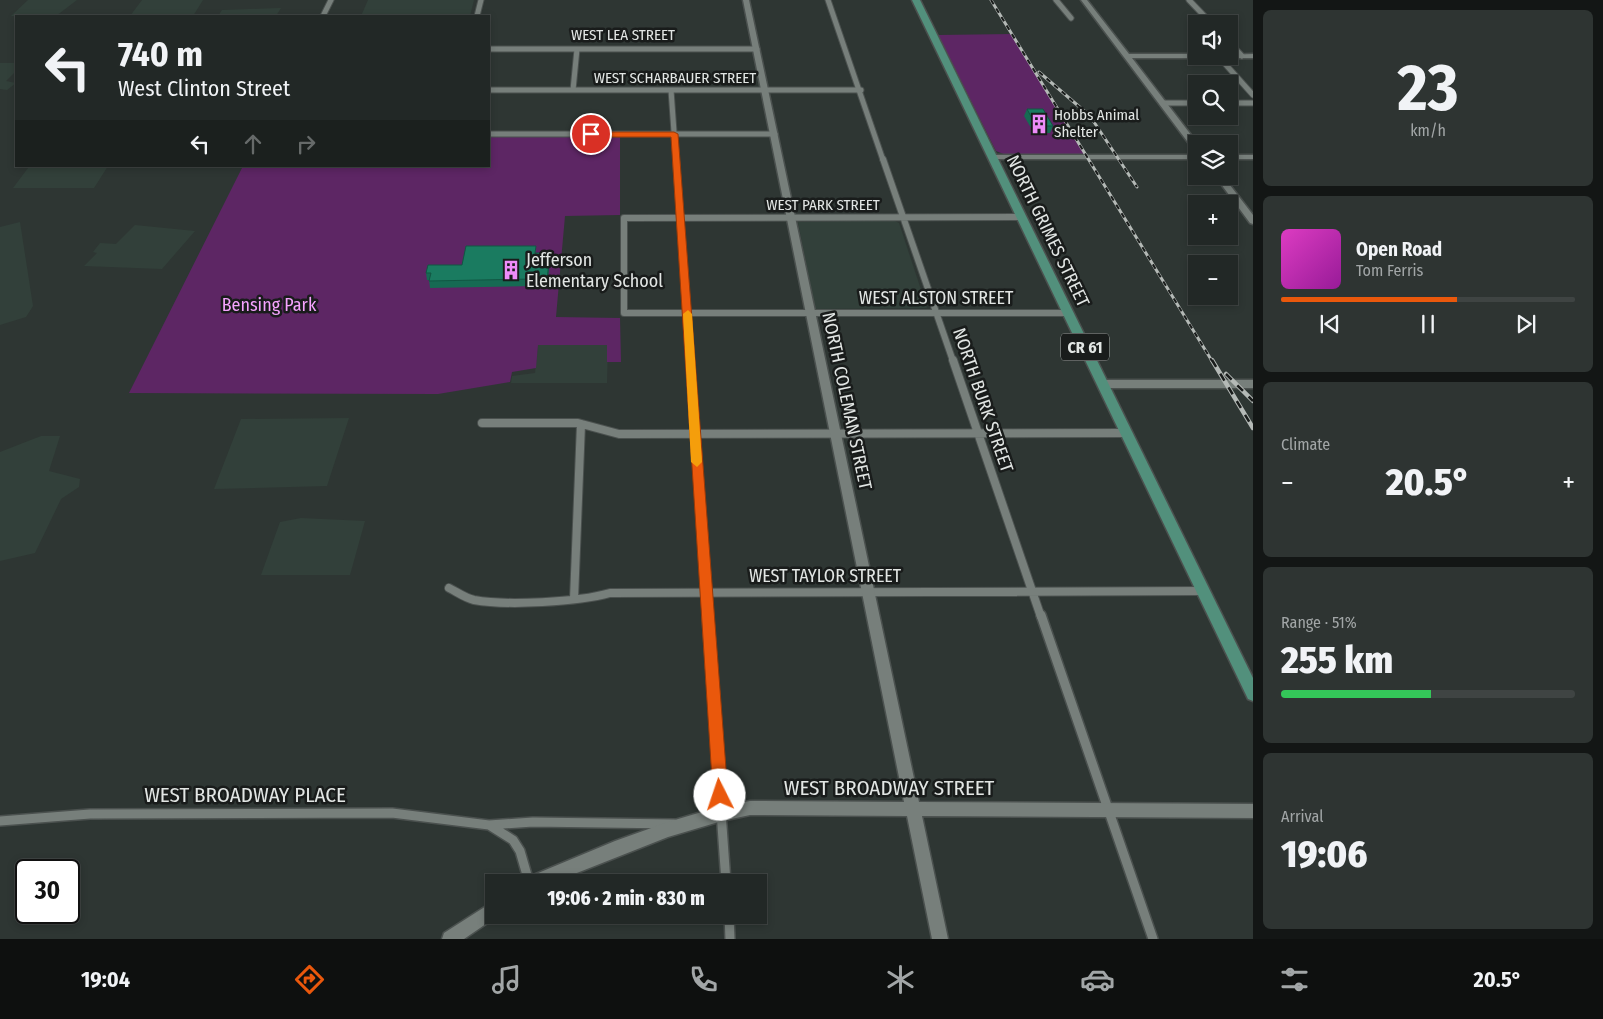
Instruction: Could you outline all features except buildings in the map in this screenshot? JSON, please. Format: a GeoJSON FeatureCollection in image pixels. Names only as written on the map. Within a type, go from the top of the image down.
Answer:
{"type":"FeatureCollection","features":[{"type":"Feature","properties":{"kind":"main road","name":"NORTH GRIMES STREET"},"geometry":{"type":"LineString","coordinates":[[916,0],[1253,694]]}},
{"type":"Feature","properties":{"kind":"street"},"geometry":{"type":"LineString","coordinates":[[323,15],[331,0]]}},
{"type":"Feature","properties":{"kind":"street"},"geometry":{"type":"LineString","coordinates":[[477,15],[481,0]]}},
{"type":"Feature","properties":{"kind":"street","name":"NORTH COLEMAN STREET"},"geometry":{"type":"LineString","coordinates":[[746,0],[940,939]]}},
{"type":"Feature","properties":{"kind":"street","name":"NORTH BURK STREET"},"geometry":{"type":"LineString","coordinates":[[828,0],[938,313],[1152,939]]}},
{"type":"Feature","properties":{"kind":"street"},"geometry":{"type":"LineString","coordinates":[[1056,0],[1071,18]]}},
{"type":"Feature","properties":{"kind":"street"},"geometry":{"type":"LineString","coordinates":[[1084,0],[1188,137]]}},
{"type":"Feature","properties":{"kind":"street"},"geometry":{"type":"LineString","coordinates":[[1189,0],[1203,15]]}},
{"type":"Feature","properties":{"kind":"street","name":"WEST LEA STREET"},"geometry":{"type":"LineString","coordinates":[[490,49],[757,49]]}},
{"type":"Feature","properties":{"kind":"street"},"geometry":{"type":"LineString","coordinates":[[573,90],[577,49]]}},
{"type":"Feature","properties":{"kind":"street"},"geometry":{"type":"LineString","coordinates":[[1238,52],[1242,56]]}},
{"type":"Feature","properties":{"kind":"street"},"geometry":{"type":"LineString","coordinates":[[1127,56],[1188,56]]}},
{"type":"Feature","properties":{"kind":"street"},"geometry":{"type":"LineString","coordinates":[[1238,56],[1253,56]]}},
{"type":"Feature","properties":{"kind":"street"},"geometry":{"type":"LineString","coordinates":[[1226,65],[1253,95]]}},
{"type":"Feature","properties":{"kind":"street","name":"WEST SCHARBAUER STREET"},"geometry":{"type":"LineString","coordinates":[[490,90],[861,90]]}},
{"type":"Feature","properties":{"kind":"street"},"geometry":{"type":"LineString","coordinates":[[671,90],[726,874]]}},
{"type":"Feature","properties":{"kind":"street"},"geometry":{"type":"LineString","coordinates":[[1162,103],[1188,103]]}},
{"type":"Feature","properties":{"kind":"street"},"geometry":{"type":"LineString","coordinates":[[1238,103],[1253,103]]}},
{"type":"Feature","properties":{"kind":"street"},"geometry":{"type":"LineString","coordinates":[[490,134],[775,134]]}},
{"type":"Feature","properties":{"kind":"street"},"geometry":{"type":"LineString","coordinates":[[993,157],[1188,157]]}},
{"type":"Feature","properties":{"kind":"street"},"geometry":{"type":"LineString","coordinates":[[1238,158],[1253,158]]}},
{"type":"Feature","properties":{"kind":"street"},"geometry":{"type":"LineString","coordinates":[[1226,185],[1253,221]]}},
{"type":"Feature","properties":{"kind":"street","name":"WEST PARK STREET"},"geometry":{"type":"LineString","coordinates":[[624,313],[624,218],[1022,217]]}},
{"type":"Feature","properties":{"kind":"street","name":"WEST ALSTON STREET"},"geometry":{"type":"LineString","coordinates":[[624,313],[1068,313]]}},
{"type":"Feature","properties":{"kind":"street"},"geometry":{"type":"LineString","coordinates":[[1103,384],[1253,384]]}},
{"type":"Feature","properties":{"kind":"street"},"geometry":{"type":"LineString","coordinates":[[482,423],[581,424],[619,434],[1127,433]]}},
{"type":"Feature","properties":{"kind":"street"},"geometry":{"type":"LineString","coordinates":[[574,599],[581,424]]}},
{"type":"Feature","properties":{"kind":"street","name":"WEST TAYLOR STREET"},"geometry":{"type":"LineString","coordinates":[[449,588],[473,600],[574,599],[610,593],[1204,591]]}},
{"type":"Feature","properties":{"kind":"street","name":"WEST BROADWAY STREET"},"geometry":{"type":"LineString","coordinates":[[556,874],[621,846],[682,824],[722,813],[750,808],[1253,811]]}},
{"type":"Feature","properties":{"kind":"street","name":"WEST BROADWAY PLACE"},"geometry":{"type":"LineString","coordinates":[[0,821],[90,814],[392,813],[489,825],[533,822],[682,824]]}},
{"type":"Feature","properties":{"kind":"street","name":"WEST BROADWAY PLACE"},"geometry":{"type":"LineString","coordinates":[[489,825],[513,840],[520,851],[527,874]]}},
{"type":"Feature","properties":{"kind":"street"},"geometry":{"type":"LineString","coordinates":[[450,939],[485,915]]}},
{"type":"Feature","properties":{"kind":"street"},"geometry":{"type":"LineString","coordinates":[[729,924],[730,939]]}},
{"type":"Feature","properties":{"kind":"shaded area"},"geometry":{"type":"Polygon","coordinates":[[[28,0],[77,0],[57,15],[11,16],[28,0]]]}},
{"type":"Feature","properties":{"kind":"shaded area"},"geometry":{"type":"Polygon","coordinates":[[[142,0],[203,0],[194,15],[131,15],[142,0]]]}},
{"type":"Feature","properties":{"kind":"shaded area"},"geometry":{"type":"Polygon","coordinates":[[[368,0],[474,0],[470,15],[361,15],[368,0]]]}},
{"type":"Feature","properties":{"kind":"shaded area"},"geometry":{"type":"Polygon","coordinates":[[[281,8],[277,15],[219,15],[222,10],[281,8]]]}},
{"type":"Feature","properties":{"kind":"shaded area"},"geometry":{"type":"Polygon","coordinates":[[[0,63],[15,63],[15,72],[6,81],[15,84],[7,90],[0,89],[0,63]]]}},
{"type":"Feature","properties":{"kind":"shaded area"},"geometry":{"type":"Polygon","coordinates":[[[107,167],[94,188],[13,188],[28,168],[107,167]]]}},
{"type":"Feature","properties":{"kind":"shaded area"},"geometry":{"type":"Polygon","coordinates":[[[893,220],[899,223],[927,308],[815,309],[798,222],[893,220]]]}},
{"type":"Feature","properties":{"kind":"shaded area"},"geometry":{"type":"Polygon","coordinates":[[[20,222],[33,306],[26,317],[0,325],[0,227],[20,222]]]}},
{"type":"Feature","properties":{"kind":"shaded area"},"geometry":{"type":"Polygon","coordinates":[[[135,225],[195,231],[162,269],[84,266],[97,253],[93,252],[100,243],[116,244],[135,225]]]}},
{"type":"Feature","properties":{"kind":"shaded area"},"geometry":{"type":"Polygon","coordinates":[[[538,345],[608,345],[607,383],[511,383],[512,376],[535,373],[538,345]]]}},
{"type":"Feature","properties":{"kind":"shaded area"},"geometry":{"type":"Polygon","coordinates":[[[349,418],[327,486],[214,489],[241,419],[349,418]]]}},
{"type":"Feature","properties":{"kind":"shaded area"},"geometry":{"type":"Polygon","coordinates":[[[41,436],[60,436],[49,471],[80,479],[79,487],[61,499],[35,553],[0,561],[0,452],[41,436]]]}},
{"type":"Feature","properties":{"kind":"shaded area"},"geometry":{"type":"Polygon","coordinates":[[[301,518],[365,521],[350,575],[261,575],[280,522],[301,518]]]}},
{"type":"Feature","properties":{"kind":"green space"},"geometry":{"type":"Polygon","coordinates":[[[1012,34],[1086,155],[1006,155],[996,151],[938,35],[1012,34]]]}},
{"type":"Feature","properties":{"kind":"green space","name":"Bensing Park"},"geometry":{"type":"Polygon","coordinates":[[[490,136],[620,136],[620,215],[565,216],[556,317],[620,318],[621,362],[607,362],[607,345],[538,345],[536,368],[512,372],[510,382],[438,394],[129,393],[242,167],[490,167],[490,136]]]}},
{"type":"Feature","properties":{"kind":"railway"},"geometry":{"type":"LineString","coordinates":[[991,0],[1212,361]]}},
{"type":"Feature","properties":{"kind":"railway"},"geometry":{"type":"LineString","coordinates":[[1039,72],[1090,116],[1137,187]]}},
{"type":"Feature","properties":{"kind":"railway"},"geometry":{"type":"LineString","coordinates":[[1212,360],[1253,428]]}},
{"type":"Feature","properties":{"kind":"railway"},"geometry":{"type":"LineString","coordinates":[[1226,374],[1253,401]]}},
{"type":"Feature","properties":{"kind":"slow traffic"},"geometry":{"type":"LineString","coordinates":[[688,314],[697,462]]}},
{"type":"Feature","properties":{"kind":"place","name":"Hobbs Animal Shelter"},"geometry":{"type":"Point","coordinates":[1039,124]}},
{"type":"Feature","properties":{"kind":"place","name":"Jefferson Elementary School"},"geometry":{"type":"Point","coordinates":[511,270]}},
{"type":"Feature","properties":{"kind":"route"},"geometry":{"type":"LineString","coordinates":[[591,134],[674,134],[688,313],[720,795]]}}]}
